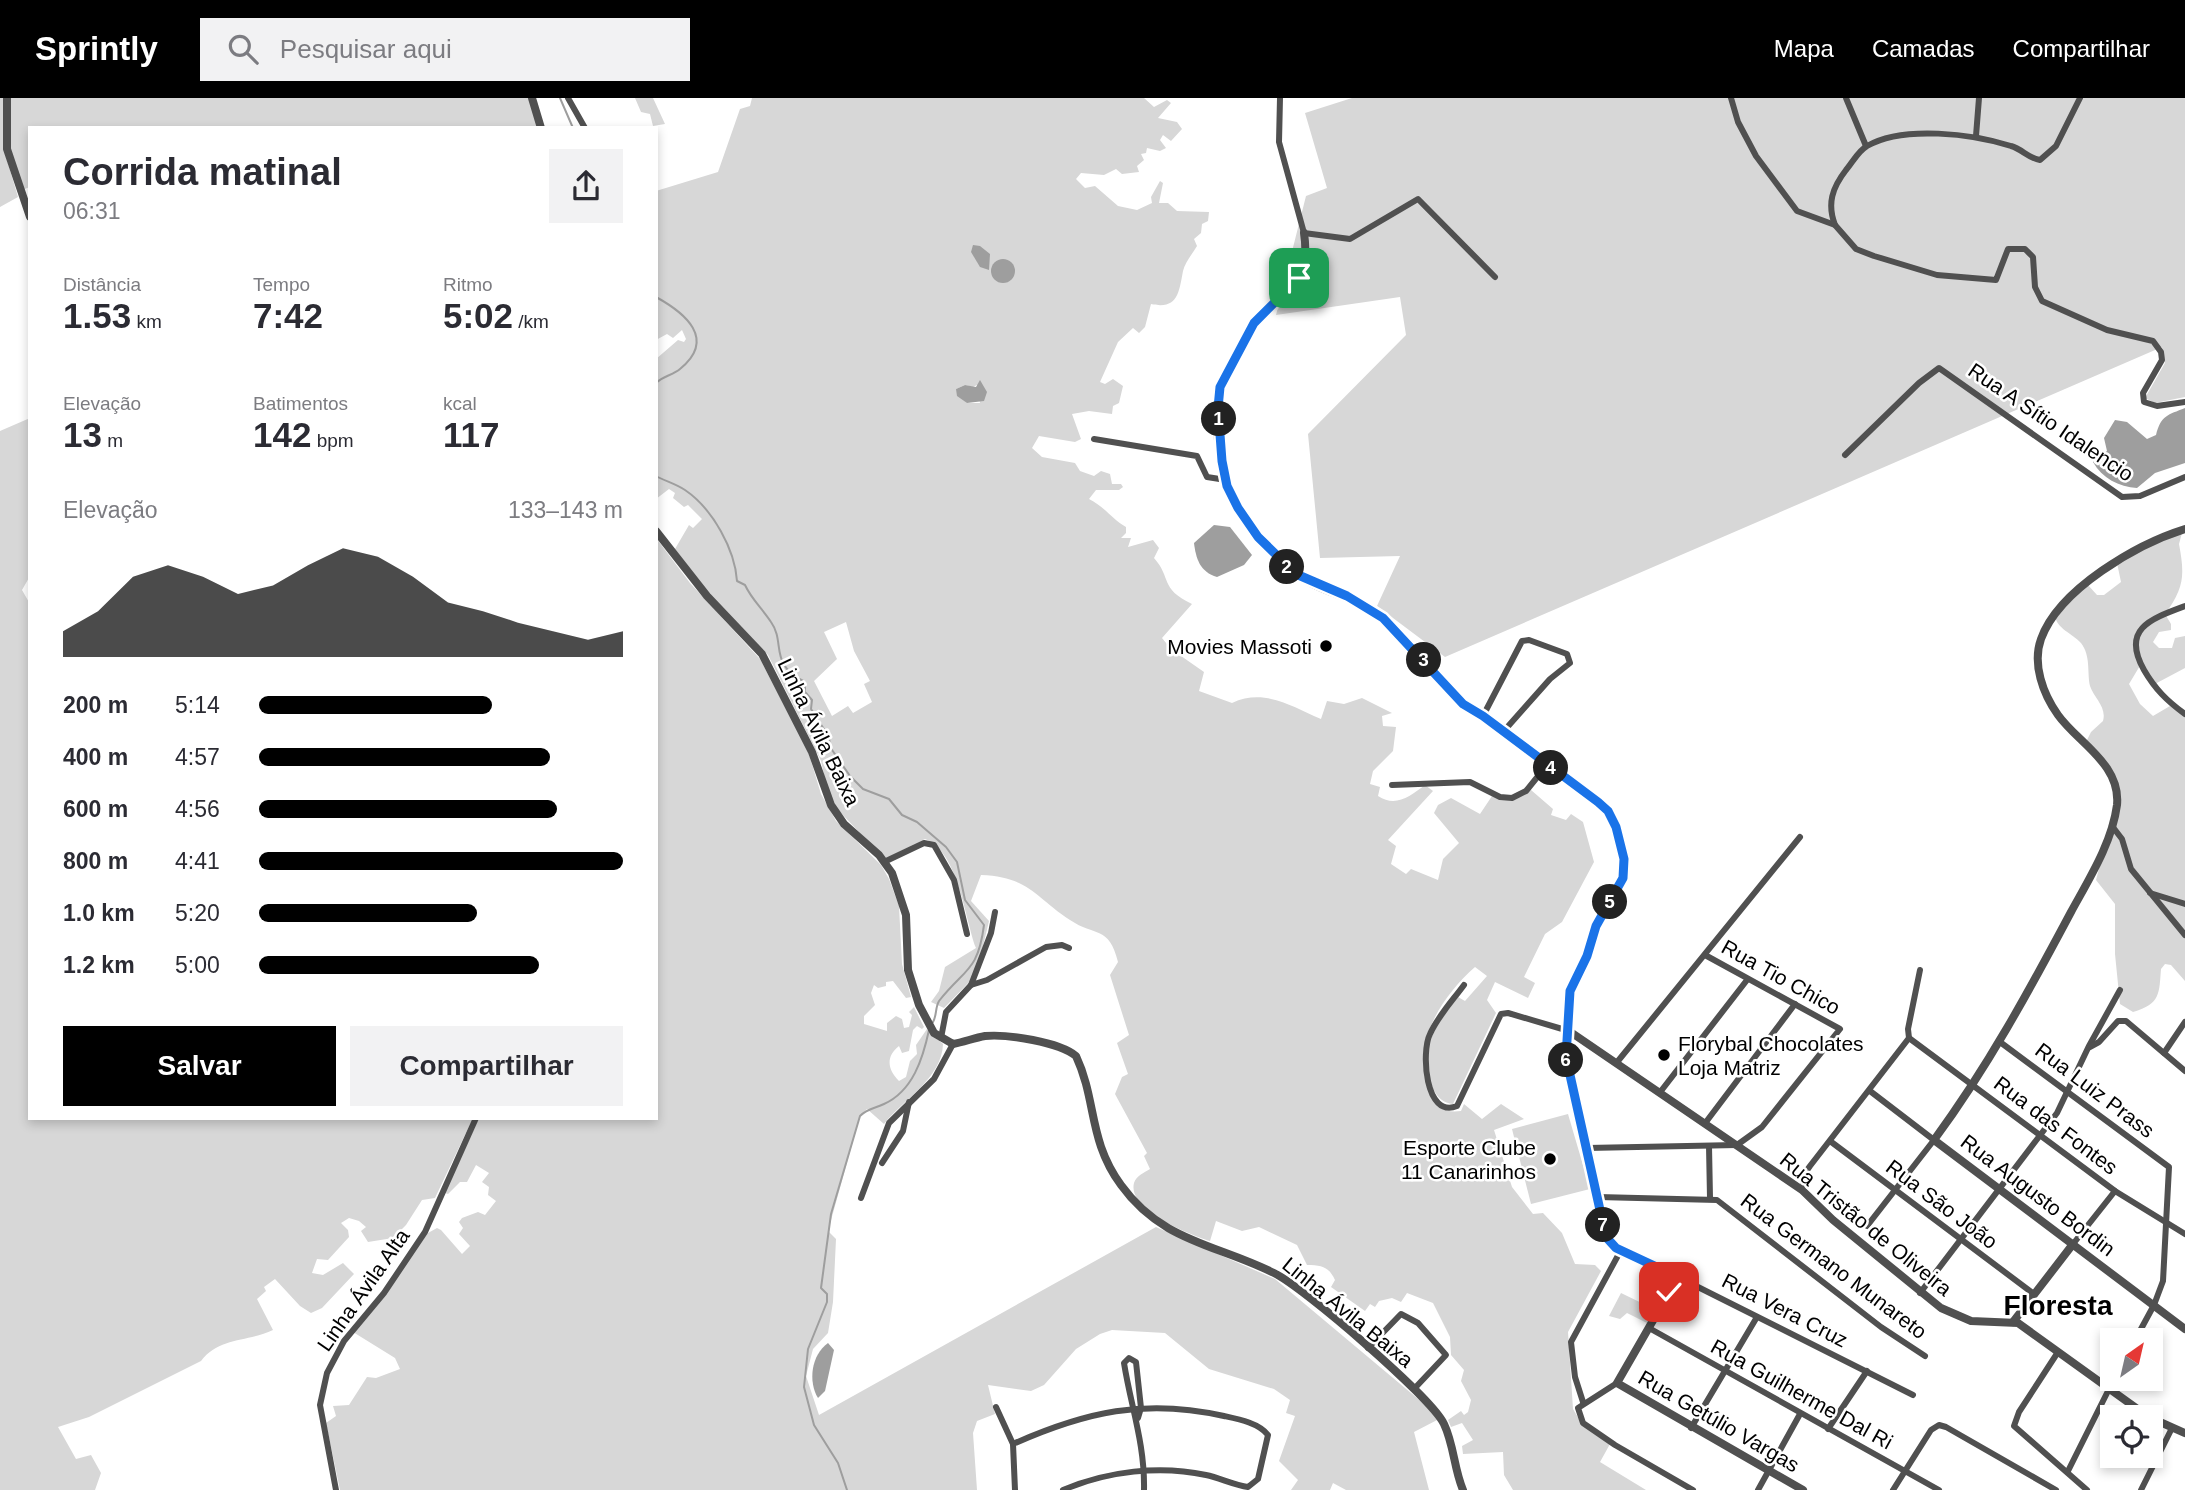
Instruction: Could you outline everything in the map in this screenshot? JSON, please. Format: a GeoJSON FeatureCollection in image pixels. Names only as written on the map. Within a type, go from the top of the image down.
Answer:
{"type":"FeatureCollection","features":[{"type":"Feature","properties":{"kind":"street"},"geometry":{"type":"LineString","coordinates":[[7,98],[7,149],[28,211]]}},
{"type":"Feature","properties":{"kind":"street"},"geometry":{"type":"LineString","coordinates":[[532,98],[540,126]]}},
{"type":"Feature","properties":{"kind":"street"},"geometry":{"type":"LineString","coordinates":[[568,98],[584,126]]}},
{"type":"Feature","properties":{"kind":"street"},"geometry":{"type":"LineString","coordinates":[[1280,98],[1279,142],[1304,233],[1307,256],[1302,273],[1254,323],[1220,387],[1219,423],[1226,480],[1243,517],[1288,568],[1303,579],[1347,596],[1383,618],[1457,698],[1604,806],[1616,827],[1624,859],[1620,887],[1596,926],[1587,956],[1570,991],[1567,1014],[1569,1082],[1587,1148],[1606,1237],[1621,1250],[1571,1342],[1575,1377],[1583,1402]]}},
{"type":"Feature","properties":{"kind":"street"},"geometry":{"type":"LineString","coordinates":[[1731,98],[1747,141],[1790,203],[1808,217],[1835,225]]}},
{"type":"Feature","properties":{"kind":"street"},"geometry":{"type":"LineString","coordinates":[[1846,98],[1866,146]]}},
{"type":"Feature","properties":{"kind":"street"},"geometry":{"type":"LineString","coordinates":[[1976,136],[1979,98]]}},
{"type":"Feature","properties":{"kind":"street"},"geometry":{"type":"LineString","coordinates":[[2080,98],[2056,146],[2045,159],[2035,160],[2014,147],[1976,136],[1920,135],[1890,138],[1866,146],[1833,191],[1830,205],[1835,225],[1856,249],[1937,275],[1996,281],[2008,249],[2025,249],[2032,257],[2035,287],[2046,305],[2079,316],[2106,330],[2147,339],[2157,345],[2162,360],[2143,393],[2144,402],[2157,406],[2185,402]]}},
{"type":"Feature","properties":{"kind":"street"},"geometry":{"type":"LineString","coordinates":[[1304,233],[1350,239],[1418,200],[1495,278]]}},
{"type":"Feature","properties":{"kind":"street","name":"Rua A Sítio Idalencio"},"geometry":{"type":"LineString","coordinates":[[1845,455],[1919,383],[1940,368],[2122,497],[2140,496],[2185,477]]}},
{"type":"Feature","properties":{"kind":"street"},"geometry":{"type":"LineString","coordinates":[[1094,439],[1197,456],[1207,477],[1226,480]]}},
{"type":"Feature","properties":{"kind":"street"},"geometry":{"type":"LineString","coordinates":[[1867,1226],[1974,1086],[2082,892],[2112,826],[2117,801],[2114,781],[2103,764],[2053,706],[2039,671],[2041,640],[2055,615],[2084,584],[2134,551],[2185,529]]}},
{"type":"Feature","properties":{"kind":"street","name":"Linha Ávila Baixa"},"geometry":{"type":"LineString","coordinates":[[658,534],[697,585],[762,654],[812,751],[831,805],[844,824],[884,862],[898,885],[906,915],[908,970],[924,1019],[937,1036],[953,1044],[987,1036],[1039,1042],[1068,1049],[1080,1065],[1102,1156],[1140,1208],[1181,1237],[1280,1276],[1368,1348],[1414,1389],[1445,1425],[1463,1490]]}},
{"type":"Feature","properties":{"kind":"street"},"geometry":{"type":"LineString","coordinates":[[2185,606],[2151,621],[2136,638],[2134,650],[2153,685],[2185,714]]}},
{"type":"Feature","properties":{"kind":"street"},"geometry":{"type":"LineString","coordinates":[[1483,716],[1522,641],[1529,640],[1567,654],[1570,663],[1549,680],[1503,732]]}},
{"type":"Feature","properties":{"kind":"street"},"geometry":{"type":"LineString","coordinates":[[1392,785],[1470,782],[1500,797],[1512,798],[1527,791],[1547,765]]}},
{"type":"Feature","properties":{"kind":"street"},"geometry":{"type":"LineString","coordinates":[[2112,826],[2122,839],[2131,869],[2185,935]]}},
{"type":"Feature","properties":{"kind":"street"},"geometry":{"type":"LineString","coordinates":[[1618,1061],[1800,837]]}},
{"type":"Feature","properties":{"kind":"street"},"geometry":{"type":"LineString","coordinates":[[884,862],[925,843],[934,845],[954,880],[967,934]]}},
{"type":"Feature","properties":{"kind":"street"},"geometry":{"type":"LineString","coordinates":[[2150,893],[2185,904]]}},
{"type":"Feature","properties":{"kind":"street"},"geometry":{"type":"LineString","coordinates":[[937,1036],[946,1012],[971,985],[991,933],[995,912]]}},
{"type":"Feature","properties":{"kind":"street"},"geometry":{"type":"LineString","coordinates":[[971,985],[986,980],[1046,947],[1054,944],[1069,948]]}},
{"type":"Feature","properties":{"kind":"street","name":"Rua Tio Chico"},"geometry":{"type":"LineString","coordinates":[[1705,955],[1840,1029],[1762,1128],[1737,1145]]}},
{"type":"Feature","properties":{"kind":"street"},"geometry":{"type":"LineString","coordinates":[[1802,1190],[1805,1173],[1909,1038],[1908,1029],[1920,970]]}},
{"type":"Feature","properties":{"kind":"street"},"geometry":{"type":"LineString","coordinates":[[1661,1091],[1747,980]]}},
{"type":"Feature","properties":{"kind":"street"},"geometry":{"type":"LineString","coordinates":[[1464,985],[1433,1028],[1426,1048],[1426,1071],[1431,1092],[1437,1102],[1445,1107],[1457,1106],[1501,1014],[1507,1013],[1569,1031]]}},
{"type":"Feature","properties":{"kind":"street"},"geometry":{"type":"LineString","coordinates":[[1920,1293],[2057,1113],[2120,990]]}},
{"type":"Feature","properties":{"kind":"street"},"geometry":{"type":"LineString","coordinates":[[1706,1122],[1795,1004]]}},
{"type":"Feature","properties":{"kind":"street"},"geometry":{"type":"LineString","coordinates":[[2088,1048],[2099,1042],[2118,1021],[2126,1021],[2185,1071]]}},
{"type":"Feature","properties":{"kind":"street"},"geometry":{"type":"LineString","coordinates":[[2164,1053],[2185,1022]]}},
{"type":"Feature","properties":{"kind":"street","name":"Rua Tristão de Oliveira"},"geometry":{"type":"LineString","coordinates":[[1569,1031],[1618,1061],[1802,1190],[1833,1220],[1920,1293],[1965,1320],[2013,1322]]}},
{"type":"Feature","properties":{"kind":"street","name":"Rua das Fontes"},"geometry":{"type":"LineString","coordinates":[[1909,1038],[2115,1191],[2185,1234]]}},
{"type":"Feature","properties":{"kind":"street","name":"Rua Luiz Prass"},"geometry":{"type":"LineString","coordinates":[[2000,1042],[2169,1167],[2166,1223]]}},
{"type":"Feature","properties":{"kind":"street"},"geometry":{"type":"LineString","coordinates":[[861,1198],[889,1123],[934,1079],[953,1044]]}},
{"type":"Feature","properties":{"kind":"street","name":"Rua Augusto Bordin"},"geometry":{"type":"LineString","coordinates":[[1870,1091],[2185,1329]]}},
{"type":"Feature","properties":{"kind":"street"},"geometry":{"type":"LineString","coordinates":[[882,1163],[903,1131],[909,1102]]}},
{"type":"Feature","properties":{"kind":"street","name":"Linha Ávila Alta"},"geometry":{"type":"LineString","coordinates":[[337,1490],[320,1405],[327,1373],[344,1340],[384,1293],[425,1232],[476,1120]]}},
{"type":"Feature","properties":{"kind":"street","name":"Rua São João"},"geometry":{"type":"LineString","coordinates":[[1830,1141],[2034,1294]]}},
{"type":"Feature","properties":{"kind":"street"},"geometry":{"type":"LineString","coordinates":[[1587,1148],[1737,1145]]}},
{"type":"Feature","properties":{"kind":"street"},"geometry":{"type":"LineString","coordinates":[[1709,1146],[1710,1198]]}},
{"type":"Feature","properties":{"kind":"street"},"geometry":{"type":"LineString","coordinates":[[2100,1384],[2013,1322],[2115,1191]]}},
{"type":"Feature","properties":{"kind":"street","name":"Rua Germano Munareto"},"geometry":{"type":"LineString","coordinates":[[1598,1197],[1710,1198],[1724,1204],[1881,1327],[1925,1356]]}},
{"type":"Feature","properties":{"kind":"street"},"geometry":{"type":"LineString","coordinates":[[2142,1328],[2163,1281],[2166,1223]]}},
{"type":"Feature","properties":{"kind":"street","name":"Rua Vera Cruz"},"geometry":{"type":"LineString","coordinates":[[1621,1250],[1913,1395]]}},
{"type":"Feature","properties":{"kind":"street"},"geometry":{"type":"LineString","coordinates":[[1678,1277],[1618,1383],[1583,1402],[1578,1408],[1578,1415],[1583,1423],[1615,1445],[1693,1490]]}},
{"type":"Feature","properties":{"kind":"street"},"geometry":{"type":"LineString","coordinates":[[1368,1348],[1401,1314],[1418,1323],[1446,1355],[1414,1389]]}},
{"type":"Feature","properties":{"kind":"street"},"geometry":{"type":"LineString","coordinates":[[1691,1428],[1757,1317]]}},
{"type":"Feature","properties":{"kind":"street","name":"Rua Guilherme Dal Ri"},"geometry":{"type":"LineString","coordinates":[[1649,1328],[1723,1372],[1939,1490]]}},
{"type":"Feature","properties":{"kind":"street"},"geometry":{"type":"LineString","coordinates":[[2058,1352],[2019,1412],[2014,1426],[2087,1490]]}},
{"type":"Feature","properties":{"kind":"street"},"geometry":{"type":"LineString","coordinates":[[1137,1408],[1124,1363],[1129,1358],[1136,1362],[1144,1490]]}},
{"type":"Feature","properties":{"kind":"street"},"geometry":{"type":"LineString","coordinates":[[1828,1429],[1867,1371]]}},
{"type":"Feature","properties":{"kind":"street","name":"Rua Getúlio Vargas"},"geometry":{"type":"LineString","coordinates":[[1618,1383],[1691,1428],[1803,1490]]}},
{"type":"Feature","properties":{"kind":"street"},"geometry":{"type":"LineString","coordinates":[[2068,1471],[2108,1391]]}},
{"type":"Feature","properties":{"kind":"street"},"geometry":{"type":"LineString","coordinates":[[2110,1391],[2130,1405]]}},
{"type":"Feature","properties":{"kind":"street"},"geometry":{"type":"LineString","coordinates":[[996,1407],[1013,1444],[1015,1490]]}},
{"type":"Feature","properties":{"kind":"street"},"geometry":{"type":"LineString","coordinates":[[1013,1444],[1074,1418],[1137,1408],[1205,1412],[1258,1426],[1269,1438],[1258,1479],[1248,1487],[1194,1473],[1144,1471],[1093,1480],[1063,1490]]}},
{"type":"Feature","properties":{"kind":"street"},"geometry":{"type":"LineString","coordinates":[[1758,1490],[1800,1414]]}},
{"type":"Feature","properties":{"kind":"street"},"geometry":{"type":"LineString","coordinates":[[2163,1423],[2185,1433]]}},
{"type":"Feature","properties":{"kind":"street"},"geometry":{"type":"LineString","coordinates":[[1893,1490],[1931,1430],[1939,1425],[2056,1490]]}},
{"type":"Feature","properties":{"kind":"street"},"geometry":{"type":"LineString","coordinates":[[2141,1490],[2172,1427]]}},
{"type":"Feature","properties":{"kind":"shaded area"},"geometry":{"type":"Polygon","coordinates":[[[0,98],[3,98],[4,150],[18,197],[0,207],[0,98]]]}},
{"type":"Feature","properties":{"kind":"shaded area"},"geometry":{"type":"Polygon","coordinates":[[[9,98],[530,98],[538,126],[28,126],[28,188],[22,190],[9,148],[9,98]]]}},
{"type":"Feature","properties":{"kind":"shaded area"},"geometry":{"type":"Polygon","coordinates":[[[635,98],[653,98],[665,124],[653,126],[650,114],[641,112],[635,98]]]}},
{"type":"Feature","properties":{"kind":"shaded area"},"geometry":{"type":"Polygon","coordinates":[[[752,98],[1144,98],[1154,107],[1167,100],[1171,103],[1158,118],[1177,122],[1182,129],[1171,141],[1163,135],[1160,140],[1166,148],[1160,151],[1147,148],[1146,153],[1141,154],[1144,160],[1137,166],[1139,172],[1122,174],[1116,169],[1104,175],[1081,173],[1076,179],[1085,188],[1095,186],[1118,206],[1137,210],[1152,203],[1151,197],[1160,181],[1163,183],[1159,203],[1168,203],[1177,211],[1209,212],[1208,221],[1202,224],[1201,233],[1194,239],[1197,246],[1184,268],[1176,298],[1167,304],[1151,304],[1145,327],[1139,333],[1133,328],[1118,342],[1100,382],[1105,384],[1113,379],[1123,386],[1119,403],[1113,406],[1112,414],[1089,411],[1072,414],[1081,439],[1075,442],[1039,436],[1032,448],[1042,457],[1075,463],[1080,471],[1094,476],[1101,471],[1110,474],[1112,484],[1121,484],[1123,487],[1119,490],[1096,490],[1089,499],[1126,527],[1126,533],[1121,538],[1131,538],[1128,547],[1153,540],[1159,548],[1154,558],[1170,588],[1192,604],[1162,638],[1171,649],[1204,672],[1199,691],[1232,703],[1255,697],[1277,700],[1321,719],[1327,701],[1344,704],[1362,698],[1392,713],[1382,716],[1383,726],[1396,727],[1393,751],[1373,771],[1370,784],[1380,787],[1378,796],[1391,801],[1403,799],[1425,785],[1433,791],[1388,840],[1396,846],[1391,864],[1406,874],[1411,869],[1438,880],[1443,859],[1459,843],[1434,813],[1438,805],[1451,798],[1480,814],[1492,796],[1512,801],[1531,790],[1553,809],[1551,815],[1566,820],[1571,814],[1583,822],[1594,862],[1562,922],[1545,934],[1524,977],[1535,983],[1528,998],[1495,982],[1487,1000],[1496,1013],[1453,1104],[1444,1101],[1433,1088],[1428,1068],[1429,1047],[1436,1028],[1458,997],[1465,1001],[1487,976],[1475,967],[1450,993],[1431,1025],[1423,1060],[1431,1095],[1443,1109],[1461,1111],[1464,1104],[1482,1119],[1501,1104],[1524,1119],[1494,1130],[1512,1187],[1533,1214],[1543,1213],[1562,1233],[1575,1264],[1595,1265],[1601,1271],[1568,1332],[1573,1409],[1579,1419],[1610,1444],[1600,1462],[1646,1490],[1513,1490],[1504,1475],[1503,1452],[1463,1454],[1462,1446],[1473,1440],[1462,1423],[1451,1427],[1448,1420],[1461,1411],[1464,1415],[1468,1412],[1471,1400],[1461,1381],[1464,1370],[1451,1355],[1450,1337],[1433,1303],[1407,1293],[1401,1302],[1392,1298],[1379,1301],[1375,1307],[1370,1304],[1365,1311],[1331,1287],[1335,1280],[1330,1272],[1321,1266],[1307,1265],[1297,1245],[1259,1227],[1242,1231],[1216,1221],[1210,1241],[1162,1220],[1140,1203],[1134,1193],[1134,1183],[1150,1169],[1144,1156],[1147,1153],[1115,1094],[1122,1077],[1128,1074],[1117,1043],[1129,1035],[1110,975],[1118,962],[1110,942],[1105,937],[1070,920],[1021,884],[981,875],[971,901],[989,921],[976,975],[944,1008],[931,1002],[939,991],[945,967],[976,948],[953,871],[936,846],[925,839],[885,859],[838,810],[827,788],[821,761],[768,655],[711,596],[675,549],[689,525],[693,528],[702,519],[688,505],[684,507],[673,498],[675,493],[669,489],[658,497],[658,357],[678,340],[684,342],[686,339],[682,330],[673,338],[667,334],[658,339],[658,190],[718,172],[740,109],[750,106],[752,98]],[[965,385],[956,389],[967,403],[980,403],[977,385],[965,385]],[[846,622],[824,632],[837,659],[814,681],[832,716],[848,706],[853,713],[872,702],[864,684],[870,681],[854,651],[846,622]]]}},
{"type":"Feature","properties":{"kind":"shaded area"},"geometry":{"type":"Polygon","coordinates":[[[1352,98],[2185,98],[2185,397],[2155,403],[2145,398],[2165,363],[2162,347],[1445,657],[1377,606],[1400,556],[1320,558],[1308,434],[1406,335],[1400,297],[1276,315],[1306,196],[1327,188],[1305,113],[1352,98]]]}},
{"type":"Feature","properties":{"kind":"shaded area"},"geometry":{"type":"Polygon","coordinates":[[[973,245],[980,246],[990,254],[989,270],[980,267],[971,252],[973,245]]]}},
{"type":"Feature","properties":{"kind":"shaded area"},"geometry":{"type":"Polygon","coordinates":[[[1003,259],[1012,262],[1015,271],[1012,280],[1003,283],[994,280],[991,271],[994,262],[1003,259]]]}},
{"type":"Feature","properties":{"kind":"shaded area"},"geometry":{"type":"Polygon","coordinates":[[[980,380],[987,392],[984,401],[967,403],[957,396],[956,389],[965,385],[976,387],[980,380]]]}},
{"type":"Feature","properties":{"kind":"shaded area"},"geometry":{"type":"Polygon","coordinates":[[[2185,408],[2185,463],[2155,473],[2137,488],[2112,481],[2101,473],[2093,462],[2107,451],[2104,438],[2115,420],[2127,422],[2147,439],[2156,435],[2160,423],[2166,417],[2185,408]]]}},
{"type":"Feature","properties":{"kind":"shaded area"},"geometry":{"type":"Polygon","coordinates":[[[28,419],[28,580],[22,590],[28,600],[28,1120],[472,1120],[435,1198],[422,1200],[406,1225],[393,1238],[368,1242],[361,1231],[366,1227],[359,1221],[349,1218],[341,1223],[348,1230],[349,1237],[328,1260],[317,1259],[312,1273],[323,1275],[343,1263],[354,1274],[322,1308],[311,1313],[300,1306],[275,1279],[264,1287],[266,1291],[257,1299],[273,1330],[216,1348],[201,1361],[89,1417],[58,1427],[76,1459],[91,1455],[101,1473],[95,1490],[0,1490],[0,431],[28,419]]]}},
{"type":"Feature","properties":{"kind":"shaded area"},"geometry":{"type":"Polygon","coordinates":[[[1214,525],[1230,527],[1252,555],[1244,565],[1217,577],[1207,572],[1200,564],[1194,543],[1214,525]]]}},
{"type":"Feature","properties":{"kind":"shaded area"},"geometry":{"type":"Polygon","coordinates":[[[2183,529],[2179,544],[2181,581],[2176,597],[2165,614],[2171,624],[2171,630],[2159,632],[2153,642],[2159,648],[2172,648],[2175,638],[2185,636],[2185,668],[2153,685],[2141,664],[2129,684],[2140,704],[2153,716],[2170,706],[2185,714],[2185,981],[2171,965],[2165,964],[2161,969],[2159,991],[2154,1001],[2133,1012],[2120,1004],[2115,954],[2115,904],[2096,880],[2117,801],[2114,781],[2085,744],[2104,716],[2090,686],[2084,648],[2065,631],[2055,616],[2088,585],[2097,595],[2104,595],[2121,582],[2117,563],[2183,529]]]}},
{"type":"Feature","properties":{"kind":"shaded area"},"geometry":{"type":"Polygon","coordinates":[[[658,541],[690,583],[760,659],[808,751],[821,794],[836,821],[881,865],[889,879],[899,906],[902,964],[911,997],[906,998],[893,981],[878,988],[874,985],[871,993],[875,1005],[864,1016],[864,1024],[887,1031],[887,1023],[896,1016],[902,1019],[904,1028],[909,1027],[912,1015],[909,1012],[914,1007],[924,1027],[922,1029],[917,1026],[913,1030],[909,1051],[902,1053],[899,1046],[890,1059],[890,1068],[899,1081],[906,1077],[910,1061],[917,1054],[916,1045],[927,1029],[943,1044],[941,1056],[929,1078],[884,1124],[867,1109],[860,1116],[828,1231],[836,1239],[833,1302],[828,1333],[813,1349],[806,1376],[819,1415],[1156,1227],[1275,1279],[1436,1414],[1439,1419],[1414,1432],[1429,1490],[1346,1490],[1333,1483],[1330,1490],[1291,1490],[1298,1480],[1279,1461],[1295,1416],[1286,1413],[1290,1400],[1274,1389],[1209,1369],[1165,1333],[1112,1330],[1076,1349],[1044,1385],[1031,1391],[988,1385],[995,1414],[977,1421],[973,1433],[977,1490],[340,1490],[326,1423],[336,1416],[333,1406],[349,1405],[367,1377],[376,1378],[400,1369],[395,1358],[353,1332],[428,1233],[437,1228],[441,1230],[462,1254],[470,1246],[459,1234],[463,1228],[459,1222],[462,1218],[478,1212],[485,1215],[496,1201],[488,1195],[489,1187],[482,1182],[489,1173],[476,1165],[467,1182],[460,1182],[448,1194],[445,1193],[478,1120],[658,1120],[658,541]]]}},
{"type":"Feature","properties":{"kind":"shaded area","name":"Esporte Clube 11 Canarinhos"},"geometry":{"type":"Polygon","coordinates":[[[1568,1114],[1590,1189],[1531,1204],[1512,1129],[1568,1114]]]}},
{"type":"Feature","properties":{"kind":"shaded area"},"geometry":{"type":"Polygon","coordinates":[[[1621,1293],[1654,1309],[1647,1323],[1627,1313],[1620,1319],[1609,1316],[1621,1293]]]}},
{"type":"Feature","properties":{"kind":"shaded area"},"geometry":{"type":"Polygon","coordinates":[[[828,1343],[834,1350],[825,1391],[818,1398],[813,1384],[813,1369],[818,1354],[828,1343]]]}},
{"type":"Feature","properties":{"kind":"waterway"},"geometry":{"type":"LineString","coordinates":[[560,98],[572,126]]}},
{"type":"Feature","properties":{"kind":"waterway"},"geometry":{"type":"LineString","coordinates":[[658,298],[686,319],[696,337],[696,347],[691,358],[677,371],[658,382]]}},
{"type":"Feature","properties":{"kind":"waterway"},"geometry":{"type":"LineString","coordinates":[[658,477],[695,498],[721,531],[732,556],[737,581],[745,585],[771,622],[782,661],[786,668],[805,682],[805,692],[812,700],[811,709],[829,737],[830,747],[850,776],[863,789],[889,799],[902,815],[917,822],[946,847],[957,862],[965,900],[984,925],[974,961],[939,1001],[933,1022]]}},
{"type":"Feature","properties":{"kind":"waterway"},"geometry":{"type":"LineString","coordinates":[[847,1490],[838,1463],[814,1425],[804,1387],[808,1349],[827,1302],[827,1294],[821,1288],[831,1214],[860,1116],[902,1091],[920,1062],[929,1030]]}},
{"type":"Feature","properties":{"kind":"place","name":"Movies Massoti"},"geometry":{"type":"Point","coordinates":[1326,646]}},
{"type":"Feature","properties":{"kind":"place","name":"Florybal Chocolates Loja Matriz"},"geometry":{"type":"Point","coordinates":[1664,1055]}},
{"type":"Feature","properties":{"kind":"place","name":"Esporte Clube 11 Canarinhos"},"geometry":{"type":"Point","coordinates":[1550,1159]}},
{"type":"Feature","properties":{"kind":"district","name":"Floresta"},"geometry":{"type":"Point","coordinates":[2058,1305]}},
{"type":"Feature","properties":{"kind":"route"},"geometry":{"type":"LineString","coordinates":[[1299,278],[1254,323],[1220,387],[1219,423],[1227,486],[1243,517],[1288,568],[1303,579],[1347,596],[1383,618],[1463,704],[1604,806],[1610,815],[1622,846],[1623,878],[1619,890],[1596,926],[1587,956],[1570,991],[1567,1008],[1567,1068],[1606,1237],[1616,1248],[1678,1277],[1669,1292]]}}]}
